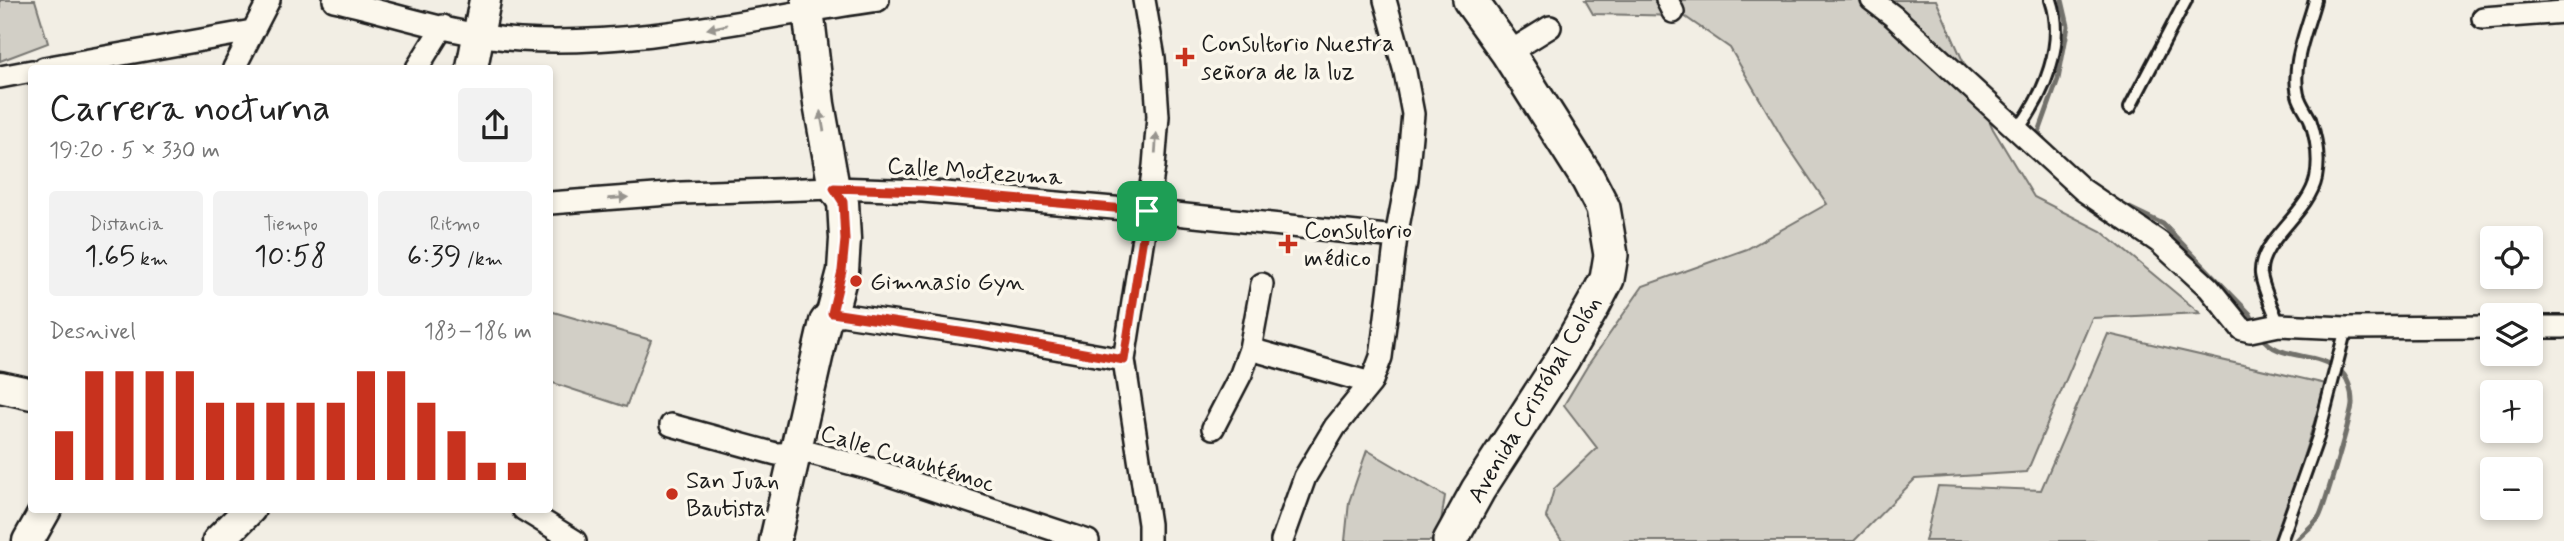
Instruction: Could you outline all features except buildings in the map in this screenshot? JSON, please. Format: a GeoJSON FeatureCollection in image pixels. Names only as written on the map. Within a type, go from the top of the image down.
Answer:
{"type":"FeatureCollection","features":[{"type":"Feature","properties":{"kind":"main road"},"geometry":{"type":"LineString","coordinates":[[473,65],[485,0]]}},
{"type":"Feature","properties":{"kind":"main road","name":"Avenida Cristóbal Colón"},"geometry":{"type":"LineString","coordinates":[[1450,541],[1478,490],[1562,360],[1594,304],[1606,279],[1611,255],[1603,208],[1555,124],[1470,0]]}},
{"type":"Feature","properties":{"kind":"main road"},"geometry":{"type":"LineString","coordinates":[[775,541],[825,322],[832,313],[842,271],[845,240],[843,202],[834,188],[818,104],[807,5]]}},
{"type":"Feature","properties":{"kind":"main road"},"geometry":{"type":"LineString","coordinates":[[0,387],[28,393]]}},
{"type":"Feature","properties":{"kind":"main road"},"geometry":{"type":"LineString","coordinates":[[28,541],[44,513]]}},
{"type":"Feature","properties":{"kind":"main road"},"geometry":{"type":"LineString","coordinates":[[218,541],[246,513]]}},
{"type":"Feature","properties":{"kind":"street"},"geometry":{"type":"LineString","coordinates":[[242,65],[252,31],[269,0]]}},
{"type":"Feature","properties":{"kind":"street"},"geometry":{"type":"LineString","coordinates":[[334,0],[478,35],[559,41],[704,30],[807,5],[878,0]]}},
{"type":"Feature","properties":{"kind":"street"},"geometry":{"type":"LineString","coordinates":[[1144,0],[1154,58],[1158,116],[1154,166],[1124,360],[1149,524],[1149,541]]}},
{"type":"Feature","properties":{"kind":"street"},"geometry":{"type":"LineString","coordinates":[[1282,541],[1305,477],[1320,450],[1371,383],[1381,357],[1396,237],[1407,179],[1413,114],[1405,72],[1385,0]]}},
{"type":"Feature","properties":{"kind":"street"},"geometry":{"type":"LineString","coordinates":[[1871,0],[1894,16],[2083,190],[2159,242],[2209,288],[2242,329],[2250,331],[2279,325],[2346,328],[2480,327]]}},
{"type":"Feature","properties":{"kind":"street"},"geometry":{"type":"LineString","coordinates":[[2483,18],[2564,12]]}},
{"type":"Feature","properties":{"kind":"street"},"geometry":{"type":"LineString","coordinates":[[419,65],[443,26]]}},
{"type":"Feature","properties":{"kind":"street"},"geometry":{"type":"LineString","coordinates":[[1508,53],[1549,27]]}},
{"type":"Feature","properties":{"kind":"street"},"geometry":{"type":"LineString","coordinates":[[61,65],[252,31]]}},
{"type":"Feature","properties":{"kind":"street"},"geometry":{"type":"LineString","coordinates":[[0,77],[28,72]]}},
{"type":"Feature","properties":{"kind":"street","name":"Calle Moctezuma"},"geometry":{"type":"LineString","coordinates":[[553,203],[682,192],[834,188],[946,193],[1396,237]]}},
{"type":"Feature","properties":{"kind":"street"},"geometry":{"type":"LineString","coordinates":[[1213,428],[1241,374],[1250,349],[1262,284]]}},
{"type":"Feature","properties":{"kind":"street"},"geometry":{"type":"LineString","coordinates":[[832,313],[1124,360]]}},
{"type":"Feature","properties":{"kind":"street"},"geometry":{"type":"LineString","coordinates":[[2543,327],[2564,327]]}},
{"type":"Feature","properties":{"kind":"street"},"geometry":{"type":"LineString","coordinates":[[1250,349],[1371,383]]}},
{"type":"Feature","properties":{"kind":"street","name":"Calle Cuauhtémoc"},"geometry":{"type":"LineString","coordinates":[[671,425],[776,454],[811,453],[868,468],[1088,541]]}},
{"type":"Feature","properties":{"kind":"street"},"geometry":{"type":"LineString","coordinates":[[530,513],[575,541]]}},
{"type":"Feature","properties":{"kind":"lane"},"geometry":{"type":"LineString","coordinates":[[2018,129],[2038,97],[2051,62],[2056,32],[2051,0]]}},
{"type":"Feature","properties":{"kind":"lane"},"geometry":{"type":"LineString","coordinates":[[2130,107],[2186,0]]}},
{"type":"Feature","properties":{"kind":"lane"},"geometry":{"type":"LineString","coordinates":[[2279,325],[2261,275],[2263,257],[2295,218],[2316,179],[2318,158],[2314,133],[2298,96],[2296,69],[2315,0]]}},
{"type":"Feature","properties":{"kind":"lane"},"geometry":{"type":"LineString","coordinates":[[2281,541],[2318,437],[2346,328]]}},
{"type":"Feature","properties":{"kind":"shaded area"},"geometry":{"type":"Polygon","coordinates":[[[0,0],[35,0],[48,43],[0,61],[0,0]]]}},
{"type":"Feature","properties":{"kind":"shaded area"},"geometry":{"type":"Polygon","coordinates":[[[1585,0],[1936,0],[1993,129],[2034,197],[2101,231],[2200,313],[2092,318],[2027,472],[1915,479],[1854,541],[1562,541],[1546,517],[1554,489],[1597,448],[1564,405],[1588,365],[1643,286],[1747,249],[1827,204],[1783,139],[1730,48],[1684,16],[1593,14],[1585,0]]]}},
{"type":"Feature","properties":{"kind":"shaded area"},"geometry":{"type":"Polygon","coordinates":[[[553,312],[651,340],[626,407],[553,383],[553,312]]]}},
{"type":"Feature","properties":{"kind":"shaded area"},"geometry":{"type":"Polygon","coordinates":[[[2108,334],[2326,384],[2277,541],[1925,541],[1938,486],[2041,490],[2108,334]]]}},
{"type":"Feature","properties":{"kind":"shaded area"},"geometry":{"type":"Polygon","coordinates":[[[1367,450],[1445,496],[1438,541],[1345,541],[1349,502],[1367,450]]]}},
{"type":"Feature","properties":{"kind":"waterway"},"geometry":{"type":"LineString","coordinates":[[2046,144],[2039,132],[2058,79],[2068,26],[2062,0]]}},
{"type":"Feature","properties":{"kind":"waterway"},"geometry":{"type":"LineString","coordinates":[[2121,204],[2163,224],[2250,314],[2255,324]]}},
{"type":"Feature","properties":{"kind":"waterway"},"geometry":{"type":"LineString","coordinates":[[2261,336],[2277,349],[2328,363],[2338,369],[2347,380],[2351,394],[2348,423],[2322,511],[2317,520],[2296,541]]}},
{"type":"Feature","properties":{"kind":"place","name":"Consultorio Nuestra señora de la luz"},"geometry":{"type":"Point","coordinates":[1185,57]}},
{"type":"Feature","properties":{"kind":"place","name":"Consultorio médico"},"geometry":{"type":"Point","coordinates":[1288,244]}},
{"type":"Feature","properties":{"kind":"place","name":"Gimnasio Gyn"},"geometry":{"type":"Point","coordinates":[856,281]}},
{"type":"Feature","properties":{"kind":"place","name":"San Juan Bautista"},"geometry":{"type":"Point","coordinates":[672,494]}},
{"type":"Feature","properties":{"kind":"route"},"geometry":{"type":"LineString","coordinates":[[834,188],[923,191],[1147,211],[1124,360],[832,313],[842,271],[845,240],[843,202],[834,188]]}}]}
